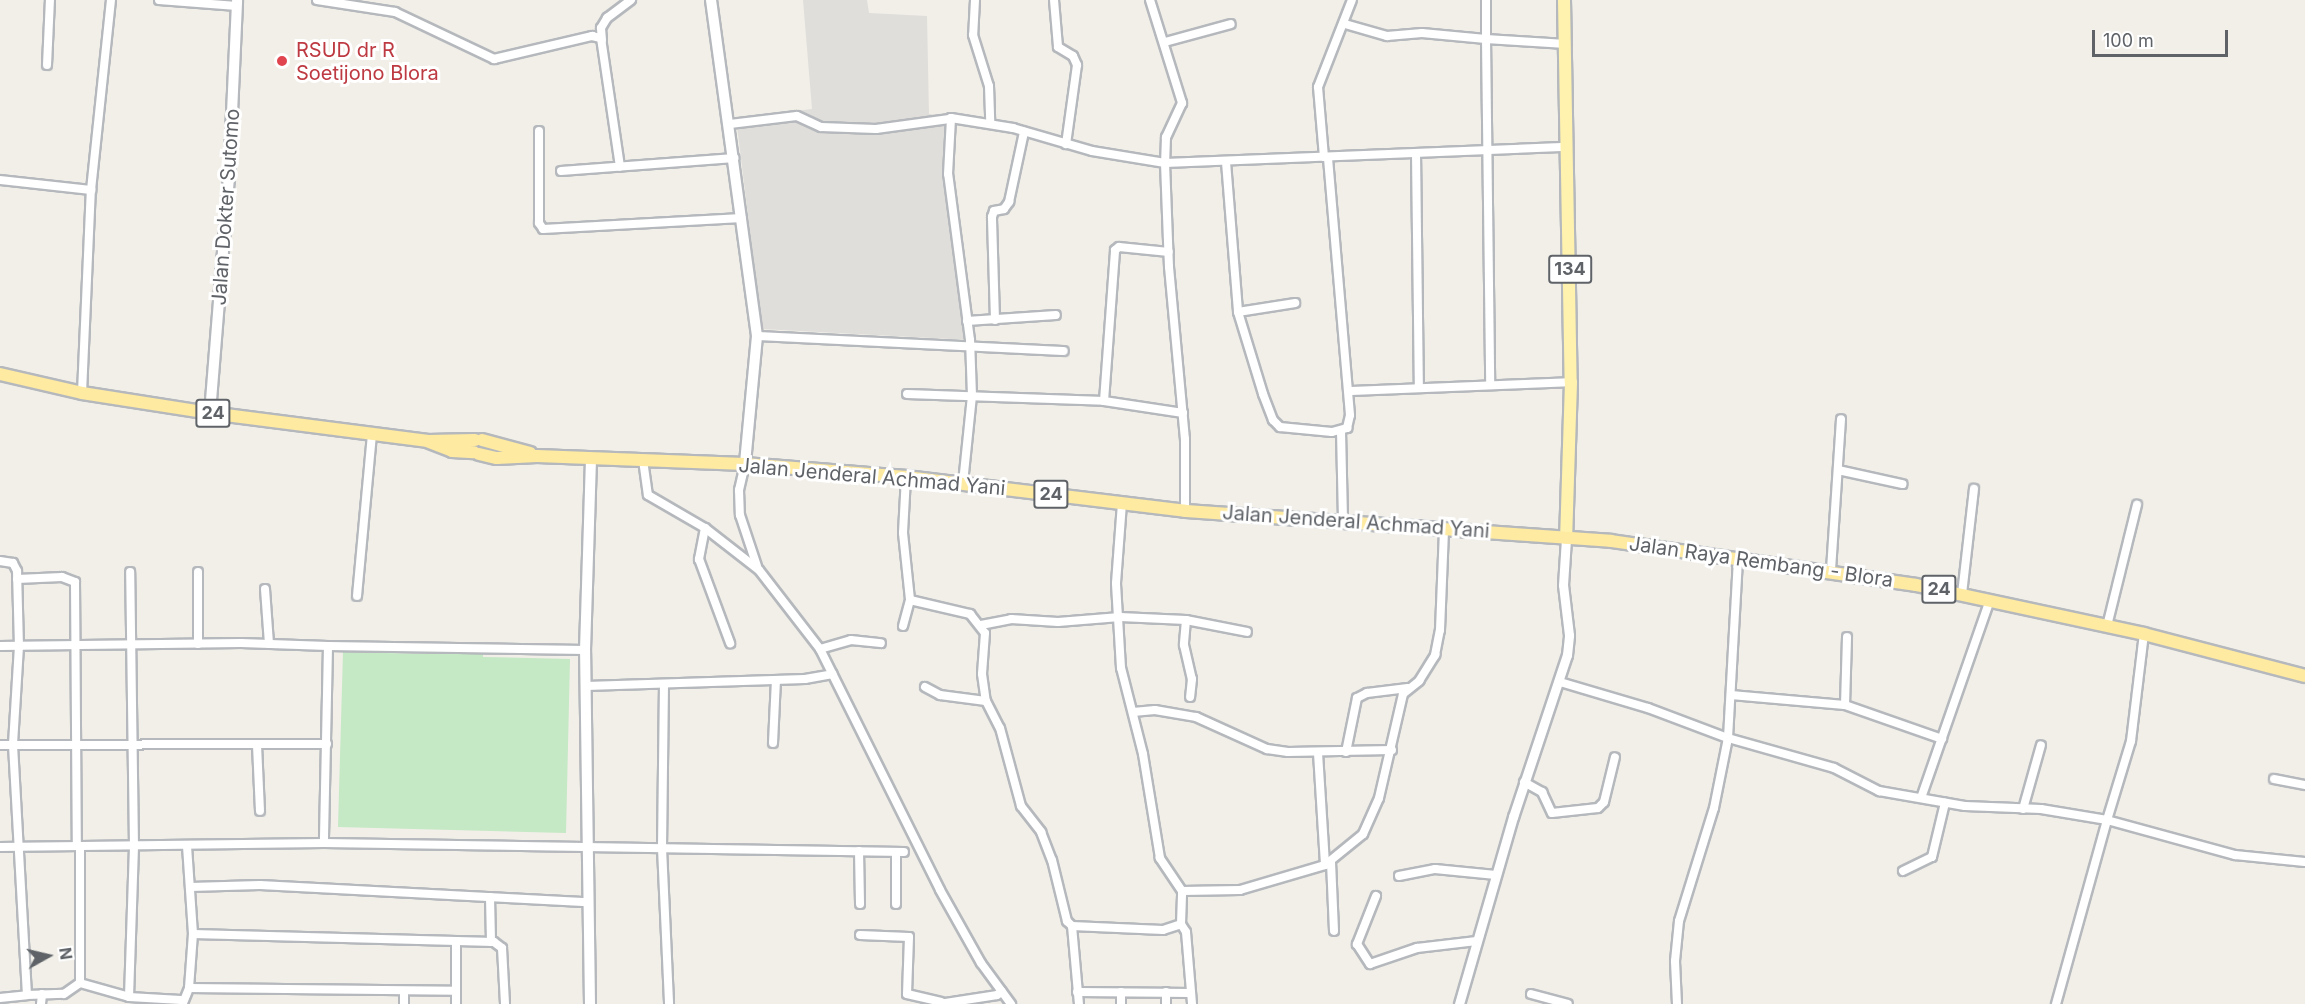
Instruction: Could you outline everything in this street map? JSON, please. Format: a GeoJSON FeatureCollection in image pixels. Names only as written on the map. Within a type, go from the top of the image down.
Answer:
{"type":"FeatureCollection","features":[{"type":"Feature","properties":{"kind":"highway","name":"Jalan Jenderal Achmad Yani"},"geometry":{"type":"LineString","coordinates":[[0,374],[82,393],[210,413],[428,441],[452,451],[478,447],[537,456],[745,464],[963,483],[1185,511],[1566,538]]}},
{"type":"Feature","properties":{"kind":"highway","name":"Jalan Raya Rembang - Blora"},"geometry":{"type":"LineString","coordinates":[[1566,538],[1832,570],[1962,594],[2144,634],[2305,676]]}},
{"type":"Feature","properties":{"kind":"main road"},"geometry":{"type":"LineString","coordinates":[[711,0],[735,158],[758,336],[745,464]]}},
{"type":"Feature","properties":{"kind":"main road","name":"134"},"geometry":{"type":"LineString","coordinates":[[1564,0],[1569,147],[1571,382],[1566,538]]}},
{"type":"Feature","properties":{"kind":"main road","name":"Jalan Dokter Sutomo"},"geometry":{"type":"LineString","coordinates":[[210,413],[229,179],[237,3]]}},
{"type":"Feature","properties":{"kind":"main road"},"geometry":{"type":"LineString","coordinates":[[590,1004],[586,849],[585,650],[591,458]]}},
{"type":"Feature","properties":{"kind":"street"},"geometry":{"type":"LineString","coordinates":[[47,65],[50,0]]}},
{"type":"Feature","properties":{"kind":"street"},"geometry":{"type":"LineString","coordinates":[[82,393],[91,190],[111,0]]}},
{"type":"Feature","properties":{"kind":"street"},"geometry":{"type":"LineString","coordinates":[[159,0],[237,3]]}},
{"type":"Feature","properties":{"kind":"street"},"geometry":{"type":"LineString","coordinates":[[317,0],[395,12],[494,59],[592,36],[602,40]]}},
{"type":"Feature","properties":{"kind":"street"},"geometry":{"type":"LineString","coordinates":[[620,167],[601,28],[607,18],[631,0]]}},
{"type":"Feature","properties":{"kind":"street"},"geometry":{"type":"LineString","coordinates":[[975,0],[973,35],[989,86],[990,124]]}},
{"type":"Feature","properties":{"kind":"street"},"geometry":{"type":"LineString","coordinates":[[1054,0],[1058,47],[1073,56],[1077,65],[1066,144]]}},
{"type":"Feature","properties":{"kind":"street"},"geometry":{"type":"LineString","coordinates":[[1150,0],[1165,42],[1182,103],[1166,137],[1165,163],[1169,252],[1183,413],[1185,511]]}},
{"type":"Feature","properties":{"kind":"street"},"geometry":{"type":"LineString","coordinates":[[1226,162],[1238,312],[1263,394],[1276,423],[1292,431],[1341,431],[1349,423],[1349,391],[1318,87],[1345,24],[1352,0]]}},
{"type":"Feature","properties":{"kind":"street"},"geometry":{"type":"LineString","coordinates":[[1486,0],[1490,384]]}},
{"type":"Feature","properties":{"kind":"street"},"geometry":{"type":"LineString","coordinates":[[1165,42],[1231,24]]}},
{"type":"Feature","properties":{"kind":"street"},"geometry":{"type":"LineString","coordinates":[[1345,24],[1387,36],[1422,33],[1566,44]]}},
{"type":"Feature","properties":{"kind":"street"},"geometry":{"type":"LineString","coordinates":[[730,124],[797,116],[820,127],[876,129],[949,119],[990,124],[1066,144],[1165,163],[1569,147]]}},
{"type":"Feature","properties":{"kind":"street"},"geometry":{"type":"LineString","coordinates":[[949,119],[948,174],[967,321],[972,396],[963,483]]}},
{"type":"Feature","properties":{"kind":"street"},"geometry":{"type":"LineString","coordinates":[[539,131],[539,223],[543,229],[742,218]]}},
{"type":"Feature","properties":{"kind":"street"},"geometry":{"type":"LineString","coordinates":[[995,320],[992,217],[994,211],[1004,209],[1010,202],[1024,132]]}},
{"type":"Feature","properties":{"kind":"street"},"geometry":{"type":"LineString","coordinates":[[1416,153],[1419,388]]}},
{"type":"Feature","properties":{"kind":"street"},"geometry":{"type":"LineString","coordinates":[[561,171],[735,158]]}},
{"type":"Feature","properties":{"kind":"street"},"geometry":{"type":"LineString","coordinates":[[0,180],[91,190]]}},
{"type":"Feature","properties":{"kind":"street"},"geometry":{"type":"LineString","coordinates":[[1104,401],[1115,250],[1119,247],[1169,252]]}},
{"type":"Feature","properties":{"kind":"street"},"geometry":{"type":"LineString","coordinates":[[1238,312],[1294,303]]}},
{"type":"Feature","properties":{"kind":"street"},"geometry":{"type":"LineString","coordinates":[[967,321],[1056,315]]}},
{"type":"Feature","properties":{"kind":"street"},"geometry":{"type":"LineString","coordinates":[[758,336],[970,349],[1064,351]]}},
{"type":"Feature","properties":{"kind":"street"},"geometry":{"type":"LineString","coordinates":[[1349,391],[1571,382]]}},
{"type":"Feature","properties":{"kind":"street"},"geometry":{"type":"LineString","coordinates":[[907,394],[1104,401],[1183,413]]}},
{"type":"Feature","properties":{"kind":"street"},"geometry":{"type":"LineString","coordinates":[[1832,570],[1841,419]]}},
{"type":"Feature","properties":{"kind":"street"},"geometry":{"type":"LineString","coordinates":[[1341,431],[1342,521]]}},
{"type":"Feature","properties":{"kind":"street"},"geometry":{"type":"LineString","coordinates":[[357,596],[372,434]]}},
{"type":"Feature","properties":{"kind":"street"},"geometry":{"type":"LineString","coordinates":[[643,460],[648,495],[705,528],[759,570],[820,649],[940,890],[981,963],[1011,1004]]}},
{"type":"Feature","properties":{"kind":"street"},"geometry":{"type":"LineString","coordinates":[[745,464],[739,490],[740,515],[759,570]]}},
{"type":"Feature","properties":{"kind":"street"},"geometry":{"type":"LineString","coordinates":[[1838,470],[1902,484]]}},
{"type":"Feature","properties":{"kind":"street"},"geometry":{"type":"LineString","coordinates":[[903,626],[910,600],[903,533],[906,477]]}},
{"type":"Feature","properties":{"kind":"street"},"geometry":{"type":"LineString","coordinates":[[1962,594],[1974,489]]}},
{"type":"Feature","properties":{"kind":"street"},"geometry":{"type":"LineString","coordinates":[[1122,503],[1116,583],[1120,616],[1121,668],[1134,712],[1160,858],[1182,891],[1180,924],[1186,932],[1192,1004]]}},
{"type":"Feature","properties":{"kind":"street"},"geometry":{"type":"LineString","coordinates":[[2107,626],[2137,505]]}},
{"type":"Feature","properties":{"kind":"street"},"geometry":{"type":"LineString","coordinates":[[705,528],[699,559],[730,643]]}},
{"type":"Feature","properties":{"kind":"street"},"geometry":{"type":"LineString","coordinates":[[1346,753],[1357,698],[1367,693],[1408,688],[1419,681],[1435,655],[1440,630],[1444,531]]}},
{"type":"Feature","properties":{"kind":"street"},"geometry":{"type":"LineString","coordinates":[[1459,1004],[1524,782],[1560,682],[1569,635],[1563,585],[1566,538]]}},
{"type":"Feature","properties":{"kind":"street"},"geometry":{"type":"LineString","coordinates":[[1677,1004],[1675,961],[1679,921],[1714,808],[1728,738],[1738,557]]}},
{"type":"Feature","properties":{"kind":"street"},"geometry":{"type":"LineString","coordinates":[[0,561],[13,562],[17,579],[19,646],[13,745],[27,994]]}},
{"type":"Feature","properties":{"kind":"street"},"geometry":{"type":"LineString","coordinates":[[129,997],[134,846],[131,746],[134,647],[130,572]]}},
{"type":"Feature","properties":{"kind":"street"},"geometry":{"type":"LineString","coordinates":[[198,572],[198,644]]}},
{"type":"Feature","properties":{"kind":"street"},"geometry":{"type":"LineString","coordinates":[[0,998],[71,992],[80,983],[76,746],[78,646],[75,582],[62,577],[17,579]]}},
{"type":"Feature","properties":{"kind":"street"},"geometry":{"type":"LineString","coordinates":[[265,589],[268,644]]}},
{"type":"Feature","properties":{"kind":"street"},"geometry":{"type":"LineString","coordinates":[[910,600],[970,614],[981,625],[986,643],[982,674],[986,701],[1000,728],[1021,806],[1041,832],[1067,921],[1072,926],[1079,1004]]}},
{"type":"Feature","properties":{"kind":"street"},"geometry":{"type":"LineString","coordinates":[[1921,798],[1990,600]]}},
{"type":"Feature","properties":{"kind":"street"},"geometry":{"type":"LineString","coordinates":[[981,625],[1011,619],[1058,621],[1120,616],[1186,620],[1247,632]]}},
{"type":"Feature","properties":{"kind":"street"},"geometry":{"type":"LineString","coordinates":[[1186,620],[1184,645],[1192,679],[1190,697]]}},
{"type":"Feature","properties":{"kind":"street"},"geometry":{"type":"LineString","coordinates":[[2056,1004],[2107,820],[2130,748],[2144,634]]}},
{"type":"Feature","properties":{"kind":"street"},"geometry":{"type":"LineString","coordinates":[[1845,705],[1847,637]]}},
{"type":"Feature","properties":{"kind":"street"},"geometry":{"type":"LineString","coordinates":[[820,649],[851,640],[881,643]]}},
{"type":"Feature","properties":{"kind":"street"},"geometry":{"type":"LineString","coordinates":[[0,646],[134,647],[268,644],[585,650]]}},
{"type":"Feature","properties":{"kind":"street"},"geometry":{"type":"LineString","coordinates":[[324,843],[328,646]]}},
{"type":"Feature","properties":{"kind":"street"},"geometry":{"type":"LineString","coordinates":[[586,686],[776,680],[832,674]]}},
{"type":"Feature","properties":{"kind":"street"},"geometry":{"type":"LineString","coordinates":[[773,743],[776,680]]}},
{"type":"Feature","properties":{"kind":"street"},"geometry":{"type":"LineString","coordinates":[[1560,682],[1648,708],[1728,738],[1834,768],[1879,791],[1945,803],[2023,809],[2107,820],[2235,855],[2305,862]]}},
{"type":"Feature","properties":{"kind":"street"},"geometry":{"type":"LineString","coordinates":[[664,684],[662,848],[669,1004]]}},
{"type":"Feature","properties":{"kind":"street"},"geometry":{"type":"LineString","coordinates":[[925,687],[940,695],[986,701]]}},
{"type":"Feature","properties":{"kind":"street"},"geometry":{"type":"LineString","coordinates":[[1182,891],[1240,890],[1328,864],[1351,847],[1372,820],[1392,750],[1398,707],[1408,688]]}},
{"type":"Feature","properties":{"kind":"street"},"geometry":{"type":"LineString","coordinates":[[1731,695],[1845,705],[1942,739]]}},
{"type":"Feature","properties":{"kind":"street"},"geometry":{"type":"LineString","coordinates":[[1134,712],[1174,712],[1213,724],[1267,749],[1318,753],[1392,750]]}},
{"type":"Feature","properties":{"kind":"street"},"geometry":{"type":"LineString","coordinates":[[0,745],[327,744]]}},
{"type":"Feature","properties":{"kind":"street"},"geometry":{"type":"LineString","coordinates":[[257,745],[260,811]]}},
{"type":"Feature","properties":{"kind":"street"},"geometry":{"type":"LineString","coordinates":[[2023,809],[2041,745]]}},
{"type":"Feature","properties":{"kind":"street"},"geometry":{"type":"LineString","coordinates":[[1318,753],[1334,931]]}},
{"type":"Feature","properties":{"kind":"street"},"geometry":{"type":"LineString","coordinates":[[1524,782],[1542,792],[1552,813],[1598,808],[1604,802],[1615,757]]}},
{"type":"Feature","properties":{"kind":"street"},"geometry":{"type":"LineString","coordinates":[[2274,779],[2305,784]]}},
{"type":"Feature","properties":{"kind":"street"},"geometry":{"type":"LineString","coordinates":[[1903,871],[1932,857],[1945,803]]}},
{"type":"Feature","properties":{"kind":"street"},"geometry":{"type":"LineString","coordinates":[[0,847],[324,843],[586,849],[900,852],[896,904]]}},
{"type":"Feature","properties":{"kind":"street"},"geometry":{"type":"LineString","coordinates":[[80,983],[129,997],[182,1002],[189,988],[193,934],[187,846]]}},
{"type":"Feature","properties":{"kind":"street"},"geometry":{"type":"LineString","coordinates":[[859,851],[860,904]]}},
{"type":"Feature","properties":{"kind":"street"},"geometry":{"type":"LineString","coordinates":[[1399,876],[1435,869],[1496,875]]}},
{"type":"Feature","properties":{"kind":"street"},"geometry":{"type":"LineString","coordinates":[[190,887],[260,885],[588,902]]}},
{"type":"Feature","properties":{"kind":"street"},"geometry":{"type":"LineString","coordinates":[[1376,896],[1357,945],[1370,964],[1417,948],[1477,941]]}},
{"type":"Feature","properties":{"kind":"street"},"geometry":{"type":"LineString","coordinates":[[490,897],[490,942]]}},
{"type":"Feature","properties":{"kind":"street"},"geometry":{"type":"LineString","coordinates":[[1072,926],[1163,930],[1180,924]]}},
{"type":"Feature","properties":{"kind":"street"},"geometry":{"type":"LineString","coordinates":[[193,934],[490,942],[502,948],[505,1004]]}},
{"type":"Feature","properties":{"kind":"street"},"geometry":{"type":"LineString","coordinates":[[860,935],[909,937],[907,994],[940,1003],[997,995],[1002,991]]}},
{"type":"Feature","properties":{"kind":"street"},"geometry":{"type":"LineString","coordinates":[[456,941],[456,1004]]}},
{"type":"Feature","properties":{"kind":"street"},"geometry":{"type":"LineString","coordinates":[[189,988],[456,991]]}},
{"type":"Feature","properties":{"kind":"street"},"geometry":{"type":"LineString","coordinates":[[404,991],[404,1004]]}},
{"type":"Feature","properties":{"kind":"street"},"geometry":{"type":"LineString","coordinates":[[1077,992],[1191,993]]}},
{"type":"Feature","properties":{"kind":"street"},"geometry":{"type":"LineString","coordinates":[[1121,992],[1121,1004]]}},
{"type":"Feature","properties":{"kind":"street"},"geometry":{"type":"LineString","coordinates":[[1166,1004],[1167,992]]}},
{"type":"Feature","properties":{"kind":"street"},"geometry":{"type":"LineString","coordinates":[[41,1004],[42,994]]}},
{"type":"Feature","properties":{"kind":"street"},"geometry":{"type":"LineString","coordinates":[[1531,994],[1540,1000],[1568,1004]]}},
{"type":"Feature","properties":{"kind":"shaded area"},"geometry":{"type":"Polygon","coordinates":[[[803,0],[867,0],[869,13],[927,16],[929,114],[947,116],[945,174],[969,340],[762,329],[736,118],[812,109],[803,0]]]}},
{"type":"Feature","properties":{"kind":"green space"},"geometry":{"type":"Polygon","coordinates":[[[427,645],[483,646],[483,657],[570,659],[566,833],[338,827],[343,652],[427,654],[427,645]]]}},
{"type":"Feature","properties":{"kind":"place","name":"RSUD dr R Soetijono Blora"},"geometry":{"type":"Point","coordinates":[282,61]}}]}
